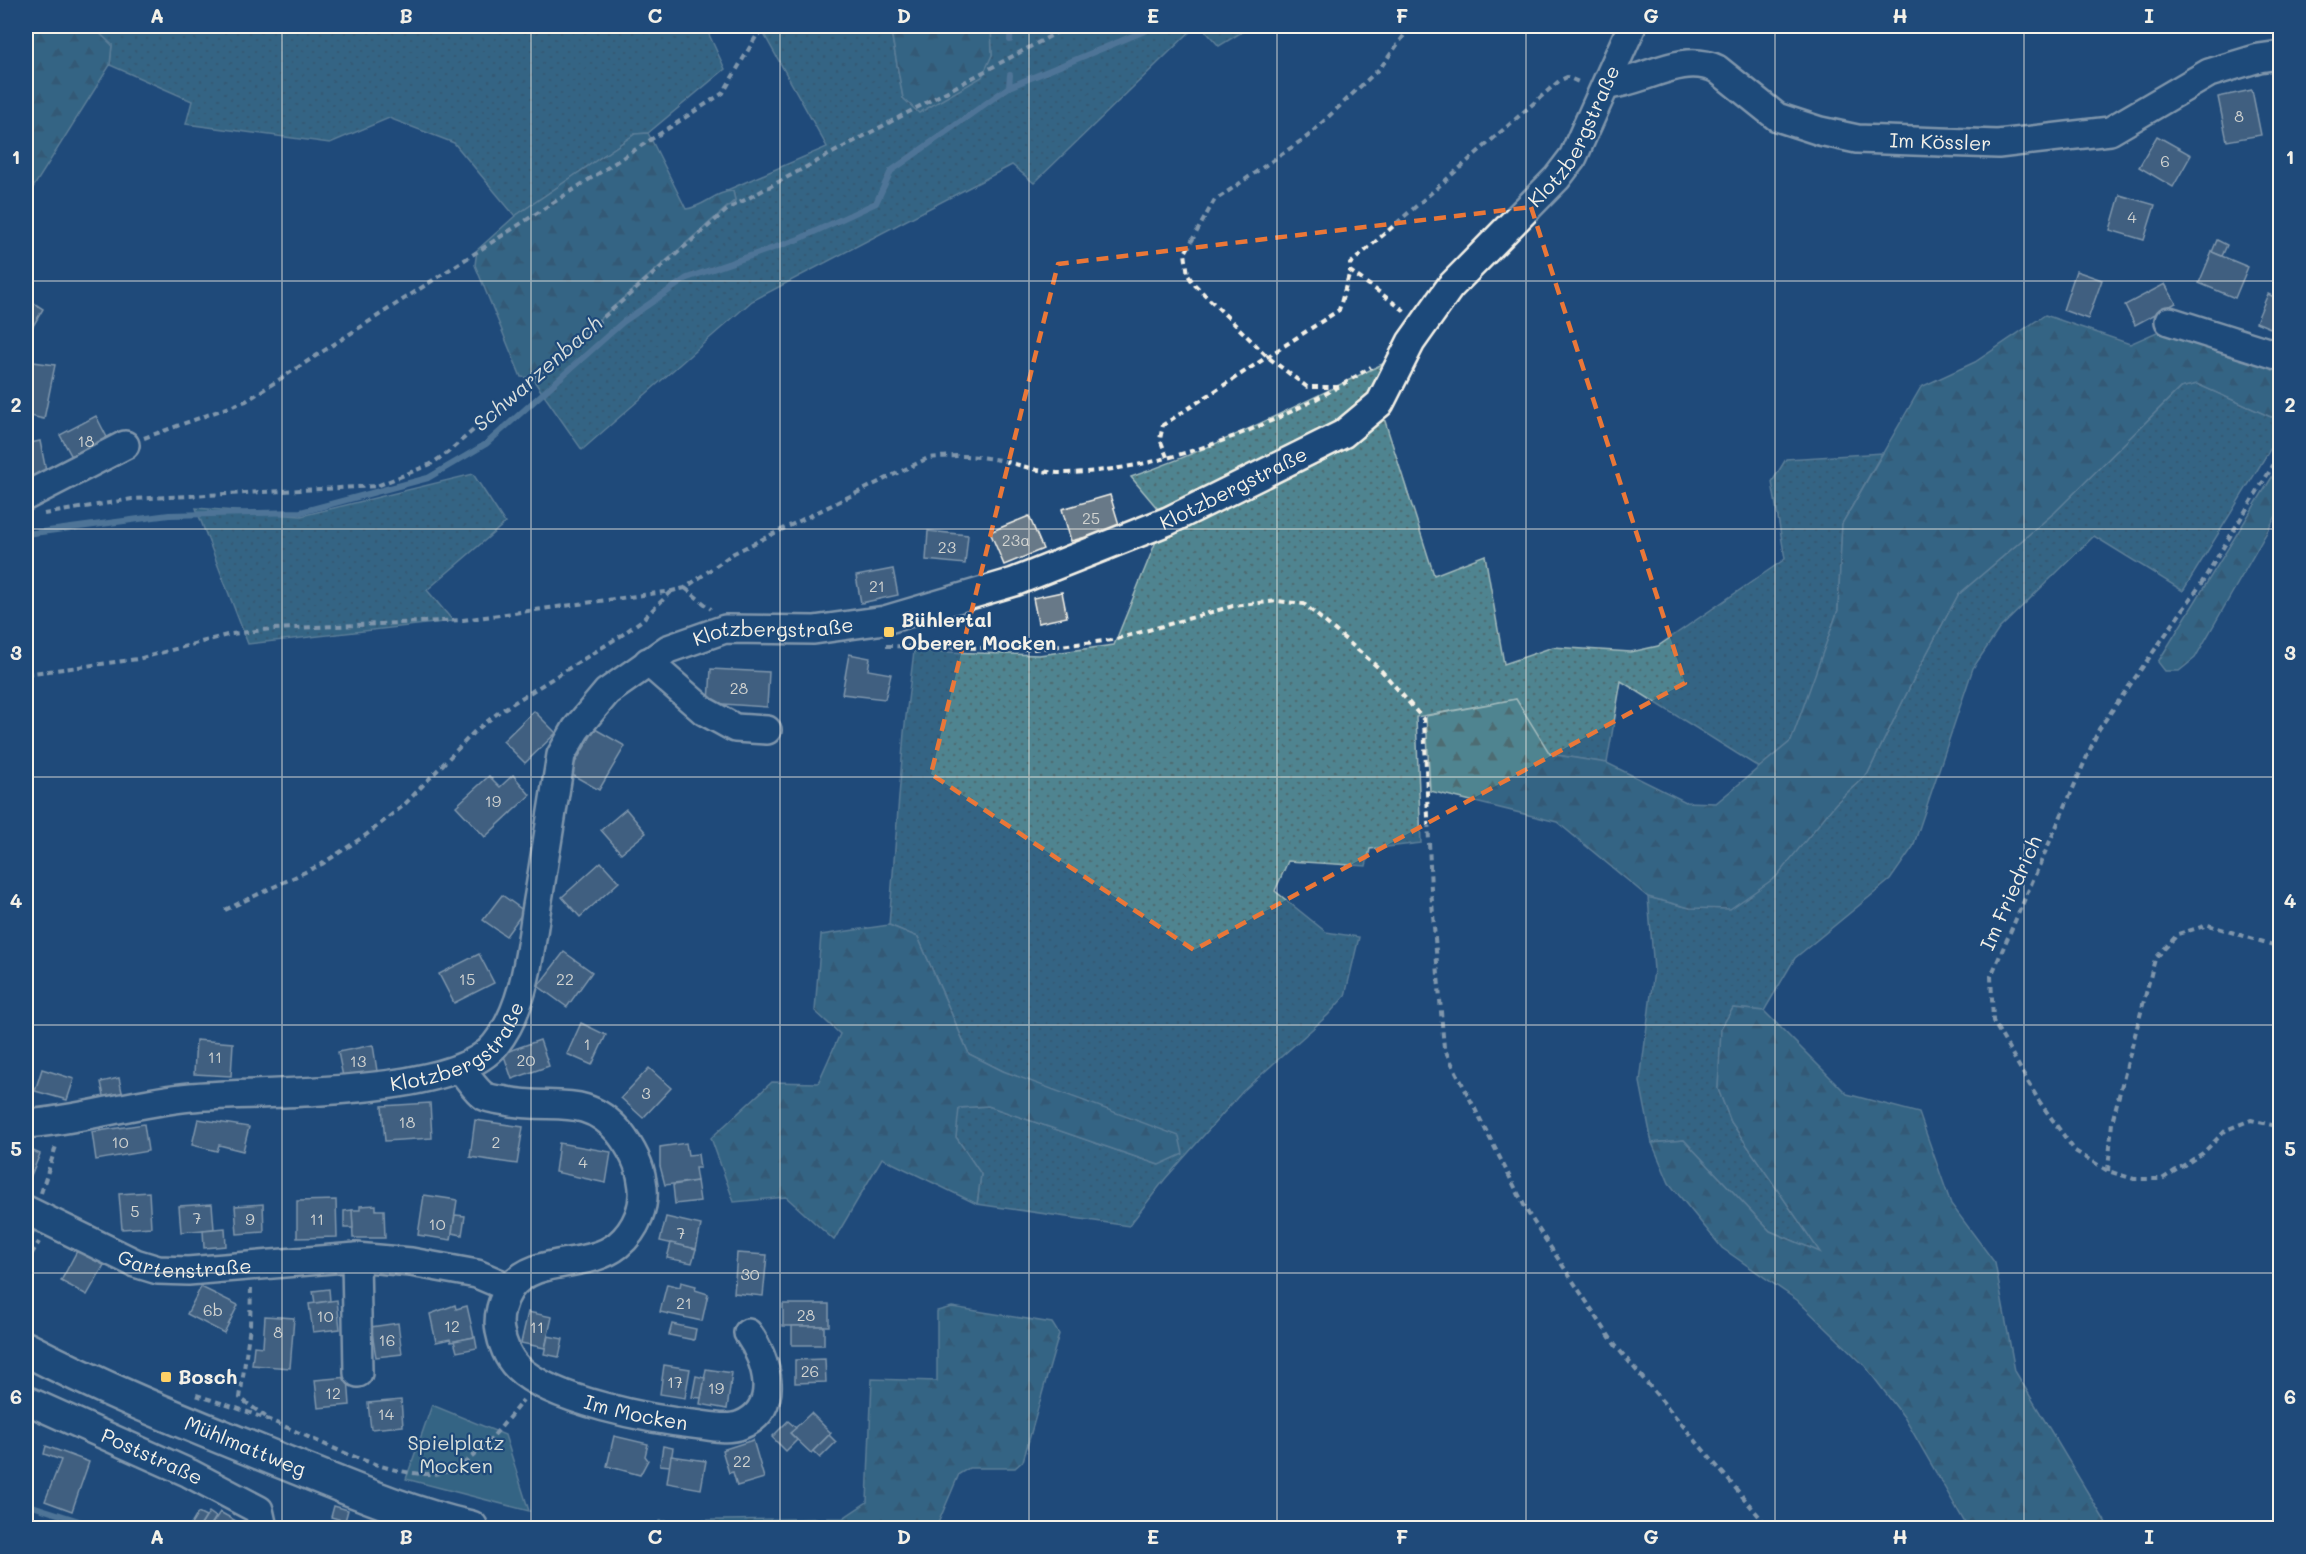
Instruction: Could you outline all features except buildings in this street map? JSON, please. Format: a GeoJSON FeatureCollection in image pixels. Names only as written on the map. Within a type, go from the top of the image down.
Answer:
{"type":"FeatureCollection","features":[{"type":"Feature","properties":{"kind":"main road","name":"Mühlmattweg"},"geometry":{"type":"LineString","coordinates":[[26,1349],[88,1382],[193,1426],[421,1516],[471,1528]]}},
{"type":"Feature","properties":{"kind":"street","name":"Klotzbergstraße"},"geometry":{"type":"LineString","coordinates":[[26,1124],[64,1121],[190,1097],[325,1091],[424,1078],[460,1069],[494,1047],[513,1017],[525,977],[561,755],[576,729],[607,693],[668,649],[725,629],[814,630],[885,620],[1014,582],[1168,521],[1342,434],[1380,403],[1422,324],[1450,287],[1557,178],[1573,157],[1632,26]]}},
{"type":"Feature","properties":{"kind":"street","name":"Im Kössler"},"geometry":{"type":"LineString","coordinates":[[1605,90],[1685,63],[1706,63],[1717,69],[1777,117],[1820,131],[1857,139],[1998,144],[2110,132],[2209,73],[2259,58],[2280,55]]}},
{"type":"Feature","properties":{"kind":"street"},"geometry":{"type":"LineString","coordinates":[[2169,321],[2280,356]]}},
{"type":"Feature","properties":{"kind":"street"},"geometry":{"type":"LineString","coordinates":[[31,506],[125,445]]}},
{"type":"Feature","properties":{"kind":"street"},"geometry":{"type":"LineString","coordinates":[[648,662],[704,711],[735,728],[767,730]]}},
{"type":"Feature","properties":{"kind":"street"},"geometry":{"type":"LineString","coordinates":[[460,1069],[485,1096],[517,1103],[587,1107],[607,1118],[628,1143],[642,1180],[642,1201],[635,1228],[616,1247],[586,1258],[541,1267],[524,1275],[510,1288]]}},
{"type":"Feature","properties":{"kind":"street","name":"Gartenstraße"},"geometry":{"type":"LineString","coordinates":[[30,1212],[135,1263],[158,1270],[188,1271],[356,1257],[411,1262],[477,1274],[510,1288]]}},
{"type":"Feature","properties":{"kind":"street"},"geometry":{"type":"LineString","coordinates":[[356,1257],[358,1373]]}},
{"type":"Feature","properties":{"kind":"street","name":"Im Mocken"},"geometry":{"type":"LineString","coordinates":[[510,1288],[500,1310],[501,1336],[507,1354],[517,1368],[537,1380],[592,1404],[691,1424],[726,1428],[741,1425],[758,1415],[767,1399],[766,1372],[759,1349],[748,1333]]}},
{"type":"Feature","properties":{"kind":"street","name":"Poststraße"},"geometry":{"type":"LineString","coordinates":[[26,1400],[189,1473],[260,1510],[263,1528]]}},
{"type":"Feature","properties":{"kind":"path"},"geometry":{"type":"LineString","coordinates":[[125,445],[246,401],[723,93],[757,34],[782,26]]}},
{"type":"Feature","properties":{"kind":"path"},"geometry":{"type":"LineString","coordinates":[[31,506],[377,486],[431,464],[447,453],[728,209],[1070,26]]}},
{"type":"Feature","properties":{"kind":"path"},"geometry":{"type":"LineString","coordinates":[[1340,387],[1307,387],[1269,357],[1194,284],[1188,275],[1185,253],[1214,201],[1308,136],[1381,67],[1411,26]]}},
{"type":"Feature","properties":{"kind":"path"},"geometry":{"type":"LineString","coordinates":[[1167,457],[1160,439],[1163,425],[1339,310],[1350,264],[1559,81],[1567,77],[1605,90]]}},
{"type":"Feature","properties":{"kind":"path"},"geometry":{"type":"LineString","coordinates":[[1350,271],[1422,324]]}},
{"type":"Feature","properties":{"kind":"path"},"geometry":{"type":"LineString","coordinates":[[26,674],[138,658],[231,634],[272,629],[463,620],[672,591],[685,588],[734,553],[928,458],[958,455],[989,458],[1036,471],[1064,473],[1122,466],[1196,451],[1340,387],[1375,364]]}},
{"type":"Feature","properties":{"kind":"path","name":"Im Friedrich"},"geometry":{"type":"LineString","coordinates":[[2280,454],[2174,624],[2099,729],[1991,976],[1994,1021],[2039,1101],[2075,1151],[2108,1171],[2134,1179],[2162,1179],[2203,1153],[2226,1130],[2251,1120],[2280,1127]]}},
{"type":"Feature","properties":{"kind":"path"},"geometry":{"type":"LineString","coordinates":[[225,910],[322,864],[366,835],[404,805],[483,725],[533,691],[593,656],[642,620],[672,591]]}},
{"type":"Feature","properties":{"kind":"path"},"geometry":{"type":"LineString","coordinates":[[881,645],[1032,649],[1113,640],[1233,606],[1278,601],[1304,604],[1380,669],[1424,720],[1431,890],[1444,1048],[1528,1213],[1615,1345],[1769,1528]]}},
{"type":"Feature","properties":{"kind":"path"},"geometry":{"type":"LineString","coordinates":[[2108,1171],[2112,1122],[2155,959],[2178,934],[2208,925],[2280,947]]}},
{"type":"Feature","properties":{"kind":"path"},"geometry":{"type":"LineString","coordinates":[[30,1212],[64,1121]]}},
{"type":"Feature","properties":{"kind":"path"},"geometry":{"type":"LineString","coordinates":[[252,1266],[250,1326],[240,1398],[274,1422]]}},
{"type":"Feature","properties":{"kind":"path"},"geometry":{"type":"LineString","coordinates":[[192,1394],[274,1422],[344,1454],[415,1474],[438,1474],[454,1469],[495,1436],[537,1380]]}},
{"type":"Feature","properties":{"kind":"highlighted area"},"geometry":{"type":"Polygon","coordinates":[[[1531,207],[1685,683],[1194,950],[931,774],[1058,264],[1531,207]]]}},
{"type":"Feature","properties":{"kind":"green space"},"geometry":{"type":"Polygon","coordinates":[[[26,26],[92,26],[112,45],[110,65],[26,199],[26,26]]]}},
{"type":"Feature","properties":{"kind":"green space"},"geometry":{"type":"Polygon","coordinates":[[[92,26],[705,26],[725,69],[648,133],[635,134],[515,216],[454,143],[389,118],[330,143],[186,124],[192,101],[110,65],[112,45],[92,26]]]}},
{"type":"Feature","properties":{"kind":"green space"},"geometry":{"type":"Polygon","coordinates":[[[890,26],[903,98],[992,55],[991,26],[1196,26],[1034,183],[1012,165],[752,301],[582,450],[532,378],[735,201],[733,191],[725,191],[827,147],[760,27],[890,26]]]}},
{"type":"Feature","properties":{"kind":"green space"},"geometry":{"type":"Polygon","coordinates":[[[890,26],[991,26],[992,55],[982,77],[919,113],[903,98],[890,26]]]}},
{"type":"Feature","properties":{"kind":"green space"},"geometry":{"type":"Polygon","coordinates":[[[1201,26],[1252,26],[1219,46],[1201,26]]]}},
{"type":"Feature","properties":{"kind":"green space"},"geometry":{"type":"Polygon","coordinates":[[[648,133],[686,209],[727,192],[733,191],[735,200],[532,378],[521,377],[475,265],[477,250],[515,216],[635,134],[648,133]]]}},
{"type":"Feature","properties":{"kind":"green space"},"geometry":{"type":"Polygon","coordinates":[[[2045,315],[2130,344],[2166,328],[2280,366],[2280,415],[2271,417],[2197,384],[2180,388],[2055,512],[1958,595],[1919,668],[1868,773],[1836,803],[1776,877],[1730,909],[1690,908],[1648,897],[1557,822],[1430,791],[1426,716],[1516,699],[1550,754],[1607,763],[1686,802],[1716,803],[1791,741],[1838,610],[1842,524],[1921,387],[1975,362],[2045,315]]]}},
{"type":"Feature","properties":{"kind":"green space"},"geometry":{"type":"Polygon","coordinates":[[[1393,359],[1366,404],[1339,425],[1163,515],[1131,477],[1231,437],[1393,359]]]}},
{"type":"Feature","properties":{"kind":"green space"},"geometry":{"type":"Polygon","coordinates":[[[2197,384],[2271,417],[2280,415],[2280,433],[2183,591],[2094,536],[1999,629],[1973,668],[1913,847],[1890,880],[1795,958],[1764,1011],[1733,1008],[1722,1028],[1718,1089],[1731,1122],[1821,1253],[1770,1231],[1684,1140],[1652,1143],[1640,1082],[1654,970],[1648,897],[1690,908],[1836,803],[1868,773],[1919,668],[1958,595],[2055,512],[2180,388],[2197,384]]]}},
{"type":"Feature","properties":{"kind":"green space"},"geometry":{"type":"Polygon","coordinates":[[[1384,418],[1434,575],[1485,555],[1504,664],[1553,647],[1631,652],[1658,646],[1785,559],[1772,482],[1786,459],[1882,453],[1842,524],[1838,610],[1791,741],[1760,768],[1621,681],[1607,763],[1549,754],[1516,699],[1416,717],[1421,843],[1370,849],[1366,866],[1288,861],[1275,891],[1326,932],[1359,937],[1345,996],[1328,1015],[1243,1091],[1165,1179],[1129,1226],[977,1204],[981,1175],[956,1137],[958,1108],[988,1106],[1159,1165],[1003,1071],[969,1054],[918,937],[889,925],[904,733],[914,651],[1039,655],[1114,645],[1159,534],[1341,449],[1384,418]]]}},
{"type":"Feature","properties":{"kind":"green space"},"geometry":{"type":"Polygon","coordinates":[[[2280,464],[2280,509],[2195,658],[2179,671],[2165,671],[2158,662],[2280,464]]]}},
{"type":"Feature","properties":{"kind":"green space"},"geometry":{"type":"Polygon","coordinates":[[[473,474],[505,523],[427,590],[453,621],[248,644],[196,508],[301,516],[473,474]]]}},
{"type":"Feature","properties":{"kind":"green space"},"geometry":{"type":"Polygon","coordinates":[[[889,925],[918,937],[969,1054],[1003,1071],[1179,1136],[1183,1154],[1159,1165],[988,1106],[959,1108],[956,1137],[981,1174],[977,1204],[882,1158],[834,1240],[786,1197],[734,1202],[711,1138],[772,1082],[818,1083],[840,1034],[815,1011],[821,935],[889,925]]]}},
{"type":"Feature","properties":{"kind":"green space"},"geometry":{"type":"Polygon","coordinates":[[[1733,1008],[1764,1011],[1847,1094],[1919,1113],[1951,1204],[1995,1263],[2015,1371],[2109,1528],[1968,1528],[1904,1417],[1865,1366],[1797,1300],[1722,1248],[1669,1183],[1652,1143],[1684,1140],[1770,1231],[1820,1252],[1731,1122],[1718,1089],[1721,1028],[1733,1008]]]}},
{"type":"Feature","properties":{"kind":"green space"},"geometry":{"type":"Polygon","coordinates":[[[952,1307],[1052,1323],[1059,1334],[1023,1461],[1015,1468],[969,1468],[959,1474],[936,1528],[656,1528],[659,1521],[843,1518],[867,1502],[872,1379],[937,1381],[937,1311],[952,1307]]]}},
{"type":"Feature","properties":{"kind":"green space","name":"Spielplatz Mocken"},"geometry":{"type":"Polygon","coordinates":[[[432,1405],[505,1435],[529,1511],[406,1479],[432,1405]]]}},
{"type":"Feature","properties":{"kind":"waterway","name":"Schwarzenbach"},"geometry":{"type":"LineString","coordinates":[[1010,40],[1011,26]]}},
{"type":"Feature","properties":{"kind":"waterway","name":"Schwarzenbach"},"geometry":{"type":"LineString","coordinates":[[1010,75],[1009,87],[1157,26]]}},
{"type":"Feature","properties":{"kind":"waterway","name":"Schwarzenbach"},"geometry":{"type":"LineString","coordinates":[[26,534],[169,515],[301,512],[428,478],[486,444],[623,322],[687,278],[799,239],[876,203],[891,171],[1009,87]]}},
{"type":"Feature","properties":{"kind":"waterway"},"geometry":{"type":"LineString","coordinates":[[26,1504],[101,1528]]}},
{"type":"Feature","properties":{"kind":"place","name":"Bühlertal Oberer Mocken"},"geometry":{"type":"Point","coordinates":[889,632]}},
{"type":"Feature","properties":{"kind":"place","name":"Bosch"},"geometry":{"type":"Point","coordinates":[166,1377]}}]}
